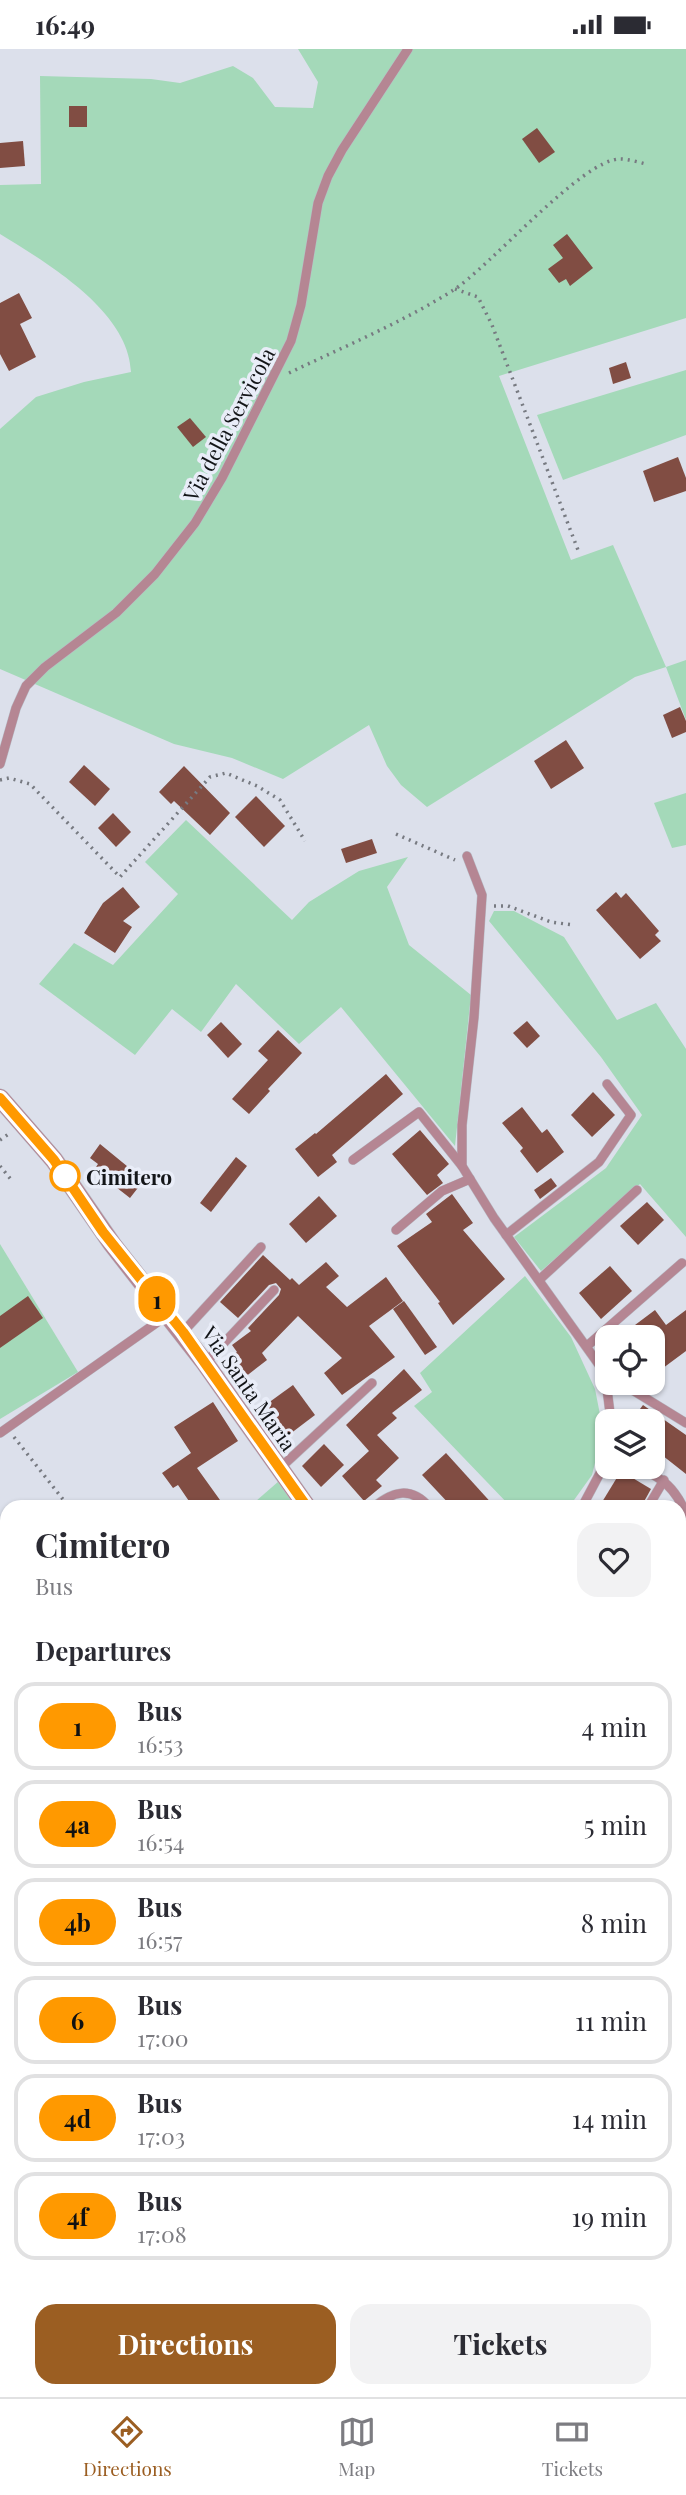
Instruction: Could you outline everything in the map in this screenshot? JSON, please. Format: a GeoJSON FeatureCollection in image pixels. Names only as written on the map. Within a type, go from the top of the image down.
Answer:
{"type":"FeatureCollection","features":[{"type":"Feature","properties":{"kind":"street","name":"Via Santa Maria"},"geometry":{"type":"LineString","coordinates":[[0,1098],[54,1160],[103,1232],[183,1332],[302,1500]]}},
{"type":"Feature","properties":{"kind":"lane","name":"Via della Servicola"},"geometry":{"type":"LineString","coordinates":[[0,764],[18,700],[26,686],[45,667],[126,604],[172,556],[222,478],[290,341],[299,313],[313,225],[328,176],[408,49]]}},
{"type":"Feature","properties":{"kind":"lane"},"geometry":{"type":"LineString","coordinates":[[462,1166],[462,1125],[474,1017],[482,895],[467,856]]}},
{"type":"Feature","properties":{"kind":"lane"},"geometry":{"type":"LineString","coordinates":[[506,1235],[599,1162],[631,1115],[607,1084]]}},
{"type":"Feature","properties":{"kind":"lane"},"geometry":{"type":"LineString","coordinates":[[353,1160],[419,1112],[462,1166],[506,1235],[595,1357]]}},
{"type":"Feature","properties":{"kind":"lane"},"geometry":{"type":"LineString","coordinates":[[396,1230],[442,1191],[470,1179]]}},
{"type":"Feature","properties":{"kind":"lane"},"geometry":{"type":"LineString","coordinates":[[539,1280],[637,1190]]}},
{"type":"Feature","properties":{"kind":"lane"},"geometry":{"type":"LineString","coordinates":[[183,1332],[261,1247]]}},
{"type":"Feature","properties":{"kind":"lane"},"geometry":{"type":"LineString","coordinates":[[587,1346],[682,1263]]}},
{"type":"Feature","properties":{"kind":"lane"},"geometry":{"type":"LineString","coordinates":[[205,1363],[274,1290]]}},
{"type":"Feature","properties":{"kind":"lane"},"geometry":{"type":"LineString","coordinates":[[5,1433],[169,1314]]}},
{"type":"Feature","properties":{"kind":"lane"},"geometry":{"type":"LineString","coordinates":[[279,1469],[372,1383]]}},
{"type":"Feature","properties":{"kind":"lane"},"geometry":{"type":"LineString","coordinates":[[640,1395],[686,1423]]}},
{"type":"Feature","properties":{"kind":"lane"},"geometry":{"type":"LineString","coordinates":[[586,1500],[597,1479]]}},
{"type":"Feature","properties":{"kind":"lane"},"geometry":{"type":"LineString","coordinates":[[652,1500],[664,1480],[680,1500]]}},
{"type":"Feature","properties":{"kind":"lane"},"geometry":{"type":"LineString","coordinates":[[383,1500],[389,1495],[405,1492],[422,1500]]}},
{"type":"Feature","properties":{"kind":"path"},"geometry":{"type":"LineString","coordinates":[[271,383],[455,289],[556,199],[593,170],[618,159],[646,164]]}},
{"type":"Feature","properties":{"kind":"path"},"geometry":{"type":"LineString","coordinates":[[455,289],[478,297],[492,325],[578,550]]}},
{"type":"Feature","properties":{"kind":"path"},"geometry":{"type":"LineString","coordinates":[[0,780],[9,778],[30,784],[120,877],[209,777],[226,773],[257,786],[280,800],[305,841]]}},
{"type":"Feature","properties":{"kind":"path"},"geometry":{"type":"LineString","coordinates":[[396,834],[472,867]]}},
{"type":"Feature","properties":{"kind":"path"},"geometry":{"type":"LineString","coordinates":[[481,907],[508,905],[551,922],[573,925]]}},
{"type":"Feature","properties":{"kind":"path"},"geometry":{"type":"LineString","coordinates":[[0,1166],[13,1182]]}},
{"type":"Feature","properties":{"kind":"path"},"geometry":{"type":"LineString","coordinates":[[5,1433],[63,1500]]}},
{"type":"Feature","properties":{"kind":"green space"},"geometry":{"type":"Polygon","coordinates":[[[298,49],[686,49],[686,318],[499,376],[571,560],[613,545],[666,667],[635,677],[427,807],[401,785],[387,766],[369,725],[283,779],[232,758],[174,744],[0,669],[0,429],[36,397],[84,382],[131,372],[127,350],[101,309],[62,274],[0,234],[0,185],[41,184],[40,76],[151,79],[180,83],[233,66],[253,78],[275,107],[313,108],[318,82],[298,49]]]}},
{"type":"Feature","properties":{"kind":"green space"},"geometry":{"type":"Polygon","coordinates":[[[686,370],[686,435],[563,480],[537,415],[686,370]]]}},
{"type":"Feature","properties":{"kind":"green space"},"geometry":{"type":"Polygon","coordinates":[[[686,660],[686,720],[666,667],[686,660]]]}},
{"type":"Feature","properties":{"kind":"green space"},"geometry":{"type":"Polygon","coordinates":[[[686,793],[686,845],[672,848],[654,803],[686,793]]]}},
{"type":"Feature","properties":{"kind":"green space"},"geometry":{"type":"Polygon","coordinates":[[[186,820],[292,920],[309,902],[359,871],[408,857],[387,887],[409,945],[471,995],[455,1146],[341,1007],[299,1044],[236,984],[201,1032],[172,1009],[135,1055],[39,984],[74,943],[113,965],[178,894],[145,862],[186,820]]]}},
{"type":"Feature","properties":{"kind":"green space"},"geometry":{"type":"Polygon","coordinates":[[[494,911],[514,911],[564,937],[617,1020],[656,1003],[686,1049],[686,1237],[640,1184],[541,1271],[514,1237],[606,1168],[642,1115],[601,1057],[489,921],[494,911]]]}},
{"type":"Feature","properties":{"kind":"green space"},"geometry":{"type":"Polygon","coordinates":[[[0,1244],[78,1372],[0,1419],[0,1244]]]}},
{"type":"Feature","properties":{"kind":"green space"},"geometry":{"type":"Polygon","coordinates":[[[525,1276],[571,1337],[595,1389],[599,1409],[595,1409],[595,1463],[592,1475],[574,1500],[504,1500],[414,1406],[432,1392],[420,1373],[525,1276]]]}},
{"type":"Feature","properties":{"kind":"green space"},"geometry":{"type":"Polygon","coordinates":[[[279,1481],[292,1500],[257,1500],[279,1481]]]}},
{"type":"Feature","properties":{"kind":"building"},"geometry":{"type":"Polygon","coordinates":[[[69,106],[87,106],[87,127],[69,127],[69,106]]]}},
{"type":"Feature","properties":{"kind":"building"},"geometry":{"type":"Polygon","coordinates":[[[537,128],[555,152],[539,163],[522,139],[537,128]]]}},
{"type":"Feature","properties":{"kind":"building"},"geometry":{"type":"Polygon","coordinates":[[[23,141],[25,166],[0,168],[0,143],[23,141]]]}},
{"type":"Feature","properties":{"kind":"building"},"geometry":{"type":"Polygon","coordinates":[[[567,234],[593,268],[570,286],[566,279],[559,283],[548,269],[563,258],[553,245],[567,234]]]}},
{"type":"Feature","properties":{"kind":"building"},"geometry":{"type":"Polygon","coordinates":[[[19,293],[32,318],[20,324],[36,357],[9,371],[0,354],[0,303],[19,293]]]}},
{"type":"Feature","properties":{"kind":"building"},"geometry":{"type":"Polygon","coordinates":[[[626,362],[631,378],[613,384],[609,368],[626,362]]]}},
{"type":"Feature","properties":{"kind":"building"},"geometry":{"type":"Polygon","coordinates":[[[190,418],[206,437],[193,447],[177,427],[190,418]]]}},
{"type":"Feature","properties":{"kind":"building"},"geometry":{"type":"Polygon","coordinates":[[[678,457],[686,478],[686,491],[654,502],[643,471],[678,457]]]}},
{"type":"Feature","properties":{"kind":"building"},"geometry":{"type":"Polygon","coordinates":[[[680,707],[686,721],[686,732],[672,738],[663,715],[680,707]]]}},
{"type":"Feature","properties":{"kind":"building"},"geometry":{"type":"Polygon","coordinates":[[[566,740],[584,768],[551,789],[534,761],[566,740]]]}},
{"type":"Feature","properties":{"kind":"building"},"geometry":{"type":"Polygon","coordinates":[[[84,765],[110,789],[95,806],[69,782],[84,765]]]}},
{"type":"Feature","properties":{"kind":"building"},"geometry":{"type":"Polygon","coordinates":[[[184,766],[230,813],[210,835],[174,801],[171,804],[159,792],[184,766]]]}},
{"type":"Feature","properties":{"kind":"building"},"geometry":{"type":"Polygon","coordinates":[[[256,796],[285,826],[264,847],[235,817],[256,796]]]}},
{"type":"Feature","properties":{"kind":"building"},"geometry":{"type":"Polygon","coordinates":[[[113,813],[131,832],[116,847],[98,828],[113,813]]]}},
{"type":"Feature","properties":{"kind":"building"},"geometry":{"type":"Polygon","coordinates":[[[372,839],[377,853],[346,863],[341,849],[372,839]]]}},
{"type":"Feature","properties":{"kind":"building"},"geometry":{"type":"Polygon","coordinates":[[[123,887],[140,907],[123,921],[132,927],[115,953],[84,933],[103,903],[123,887]]]}},
{"type":"Feature","properties":{"kind":"building"},"geometry":{"type":"Polygon","coordinates":[[[616,892],[621,898],[626,893],[659,931],[655,935],[661,941],[640,959],[596,910],[616,892]]]}},
{"type":"Feature","properties":{"kind":"building"},"geometry":{"type":"Polygon","coordinates":[[[527,1021],[540,1036],[527,1048],[513,1033],[527,1021]]]}},
{"type":"Feature","properties":{"kind":"building"},"geometry":{"type":"Polygon","coordinates":[[[221,1022],[242,1044],[228,1058],[207,1035],[221,1022]]]}},
{"type":"Feature","properties":{"kind":"building"},"geometry":{"type":"Polygon","coordinates":[[[278,1030],[302,1053],[249,1114],[232,1099],[268,1060],[258,1051],[278,1030]]]}},
{"type":"Feature","properties":{"kind":"building"},"geometry":{"type":"Polygon","coordinates":[[[386,1074],[403,1094],[332,1155],[337,1162],[318,1177],[295,1149],[386,1074]]]}},
{"type":"Feature","properties":{"kind":"building"},"geometry":{"type":"Polygon","coordinates":[[[593,1092],[615,1115],[592,1137],[571,1115],[593,1092]]]}},
{"type":"Feature","properties":{"kind":"building"},"geometry":{"type":"Polygon","coordinates":[[[522,1107],[542,1133],[547,1129],[564,1152],[537,1173],[520,1151],[523,1148],[502,1123],[522,1107]]]}},
{"type":"Feature","properties":{"kind":"building"},"geometry":{"type":"Polygon","coordinates":[[[420,1130],[449,1164],[437,1175],[443,1183],[427,1195],[392,1154],[420,1130]]]}},
{"type":"Feature","properties":{"kind":"building"},"geometry":{"type":"Polygon","coordinates":[[[100,1144],[144,1180],[130,1198],[94,1170],[98,1164],[90,1158],[100,1144]]]}},
{"type":"Feature","properties":{"kind":"building"},"geometry":{"type":"Polygon","coordinates":[[[236,1157],[247,1166],[211,1212],[200,1203],[236,1157]]]}},
{"type":"Feature","properties":{"kind":"building"},"geometry":{"type":"Polygon","coordinates":[[[551,1178],[557,1186],[540,1199],[534,1190],[551,1178]]]}},
{"type":"Feature","properties":{"kind":"building"},"geometry":{"type":"Polygon","coordinates":[[[452,1194],[473,1223],[463,1230],[505,1279],[453,1325],[438,1303],[440,1302],[397,1246],[432,1222],[426,1214],[452,1194]]]}},
{"type":"Feature","properties":{"kind":"building"},"geometry":{"type":"Polygon","coordinates":[[[319,1196],[337,1216],[306,1243],[289,1224],[319,1196]]]}},
{"type":"Feature","properties":{"kind":"building"},"geometry":{"type":"Polygon","coordinates":[[[647,1202],[664,1220],[638,1245],[620,1226],[647,1202]]]}},
{"type":"Feature","properties":{"kind":"building"},"geometry":{"type":"Polygon","coordinates":[[[263,1255],[299,1285],[326,1262],[339,1276],[326,1287],[347,1307],[386,1277],[403,1301],[369,1326],[395,1357],[342,1395],[324,1373],[342,1358],[298,1316],[262,1353],[267,1360],[240,1381],[225,1361],[237,1352],[232,1345],[251,1331],[248,1328],[279,1295],[281,1289],[276,1283],[269,1285],[238,1318],[220,1302],[263,1255]]]}},
{"type":"Feature","properties":{"kind":"building"},"geometry":{"type":"Polygon","coordinates":[[[610,1266],[632,1291],[601,1319],[579,1293],[610,1266]]]}},
{"type":"Feature","properties":{"kind":"building"},"geometry":{"type":"Polygon","coordinates":[[[28,1296],[43,1318],[0,1348],[0,1316],[28,1296]]]}},
{"type":"Feature","properties":{"kind":"building"},"geometry":{"type":"Polygon","coordinates":[[[404,1301],[437,1347],[425,1355],[393,1309],[404,1301]]]}},
{"type":"Feature","properties":{"kind":"building"},"geometry":{"type":"Polygon","coordinates":[[[655,1310],[666,1325],[686,1310],[686,1351],[665,1367],[665,1325],[635,1325],[655,1310]]]}},
{"type":"Feature","properties":{"kind":"building"},"geometry":{"type":"Polygon","coordinates":[[[404,1369],[422,1390],[392,1413],[397,1418],[377,1435],[399,1458],[376,1480],[382,1486],[365,1500],[342,1476],[369,1451],[346,1425],[404,1369]]]}},
{"type":"Feature","properties":{"kind":"building"},"geometry":{"type":"Polygon","coordinates":[[[293,1385],[315,1415],[286,1437],[264,1406],[293,1385]]]}},
{"type":"Feature","properties":{"kind":"building"},"geometry":{"type":"Polygon","coordinates":[[[213,1402],[238,1441],[197,1468],[220,1500],[188,1500],[178,1485],[173,1488],[162,1473],[191,1453],[174,1427],[213,1402]]]}},
{"type":"Feature","properties":{"kind":"building"},"geometry":{"type":"Polygon","coordinates":[[[665,1420],[686,1435],[686,1474],[665,1457],[665,1420]]]}},
{"type":"Feature","properties":{"kind":"building"},"geometry":{"type":"Polygon","coordinates":[[[324,1444],[344,1465],[321,1487],[302,1466],[324,1444]]]}},
{"type":"Feature","properties":{"kind":"building"},"geometry":{"type":"Polygon","coordinates":[[[446,1453],[489,1500],[445,1500],[422,1475],[446,1453]]]}},
{"type":"Feature","properties":{"kind":"building"},"geometry":{"type":"Polygon","coordinates":[[[616,1479],[634,1479],[651,1489],[645,1500],[603,1500],[616,1479]]]}},
{"type":"Feature","properties":{"kind":"bus line","name":"1"},"geometry":{"type":"LineString","coordinates":[[0,1098],[54,1160],[103,1232],[183,1332],[302,1500]]}},
{"type":"Feature","properties":{"kind":"place","name":"Cimitero"},"geometry":{"type":"Point","coordinates":[65,1176]}}]}
